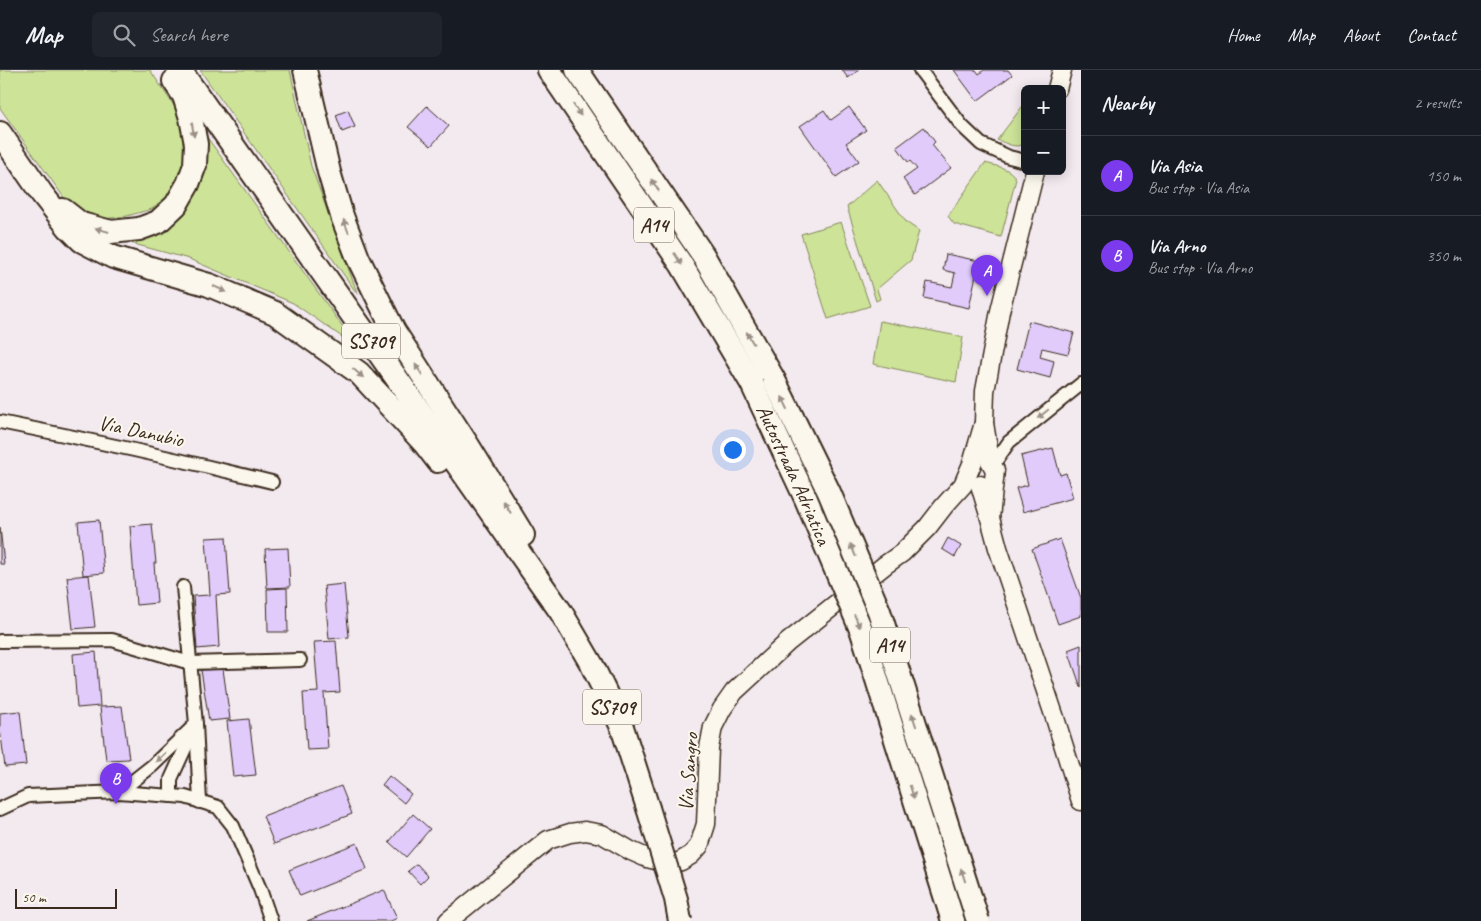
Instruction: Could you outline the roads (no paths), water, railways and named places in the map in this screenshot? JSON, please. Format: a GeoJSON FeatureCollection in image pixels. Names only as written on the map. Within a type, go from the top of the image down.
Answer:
{"type":"FeatureCollection","features":[{"type":"Feature","properties":{"kind":"highway"},"geometry":{"type":"LineString","coordinates":[[42,194],[81,224],[111,232],[139,229],[158,222],[176,205],[188,184],[195,165],[196,144],[184,96],[168,70]]}},
{"type":"Feature","properties":{"kind":"highway","name":"SS709"},"geometry":{"type":"LineString","coordinates":[[180,70],[561,612],[592,665],[622,727],[676,899],[680,921]]}},
{"type":"Feature","properties":{"kind":"highway"},"geometry":{"type":"LineString","coordinates":[[305,70],[332,181],[342,216],[358,258],[394,331],[520,528],[561,612]]}},
{"type":"Feature","properties":{"kind":"highway","name":"Autostrada Adriatica"},"geometry":{"type":"LineString","coordinates":[[549,70],[681,264],[752,384],[806,499],[862,632],[953,921]]}},
{"type":"Feature","properties":{"kind":"highway","name":"Autostrada Adriatica"},"geometry":{"type":"LineString","coordinates":[[577,70],[703,255],[774,380],[829,492],[879,611],[978,921]]}},
{"type":"Feature","properties":{"kind":"highway"},"geometry":{"type":"LineString","coordinates":[[0,133],[42,194],[68,227],[82,241],[113,257],[209,285],[275,313],[359,373],[426,444],[542,600],[561,612]]}},
{"type":"Feature","properties":{"kind":"street"},"geometry":{"type":"LineString","coordinates":[[920,70],[962,126],[981,144],[1009,157],[1021,160]]}},
{"type":"Feature","properties":{"kind":"street"},"geometry":{"type":"LineString","coordinates":[[1058,85],[1062,70]]}},
{"type":"Feature","properties":{"kind":"street"},"geometry":{"type":"LineString","coordinates":[[1034,175],[1000,311],[985,391],[984,423],[972,477],[990,518],[998,548],[1081,801]]}},
{"type":"Feature","properties":{"kind":"street"},"geometry":{"type":"LineString","coordinates":[[987,442],[1001,445],[1009,442],[1081,384]]}},
{"type":"Feature","properties":{"kind":"street","name":"Via Danubio"},"geometry":{"type":"LineString","coordinates":[[0,422],[76,437],[272,482]]}},
{"type":"Feature","properties":{"kind":"street"},"geometry":{"type":"LineString","coordinates":[[984,423],[993,467],[990,518]]}},
{"type":"Feature","properties":{"kind":"street"},"geometry":{"type":"LineString","coordinates":[[972,477],[990,483],[993,467],[1009,442]]}},
{"type":"Feature","properties":{"kind":"street"},"geometry":{"type":"LineString","coordinates":[[972,477],[980,459],[993,467]]}},
{"type":"Feature","properties":{"kind":"street","name":"Via Sangro"},"geometry":{"type":"LineString","coordinates":[[448,921],[548,840],[570,834],[585,831],[602,834],[647,858],[672,864],[691,855],[698,846],[706,824],[709,748],[712,727],[734,692],[788,642],[877,570],[902,553],[972,477]]}},
{"type":"Feature","properties":{"kind":"street"},"geometry":{"type":"LineString","coordinates":[[183,586],[196,724],[200,802]]}},
{"type":"Feature","properties":{"kind":"street"},"geometry":{"type":"LineString","coordinates":[[0,641],[112,640],[190,662],[300,660]]}},
{"type":"Feature","properties":{"kind":"street"},"geometry":{"type":"LineString","coordinates":[[119,792],[152,766],[196,724]]}},
{"type":"Feature","properties":{"kind":"street"},"geometry":{"type":"LineString","coordinates":[[171,796],[171,778],[196,724]]}},
{"type":"Feature","properties":{"kind":"street"},"geometry":{"type":"LineString","coordinates":[[0,809],[28,796],[119,792],[185,797],[218,807],[233,826],[260,889],[271,921]]}},
{"type":"Feature","properties":{"kind":"place","name":"Via Asia"},"geometry":{"type":"Point","coordinates":[987,296]}},
{"type":"Feature","properties":{"kind":"place","name":"Via Arno"},"geometry":{"type":"Point","coordinates":[116,804]}}]}
